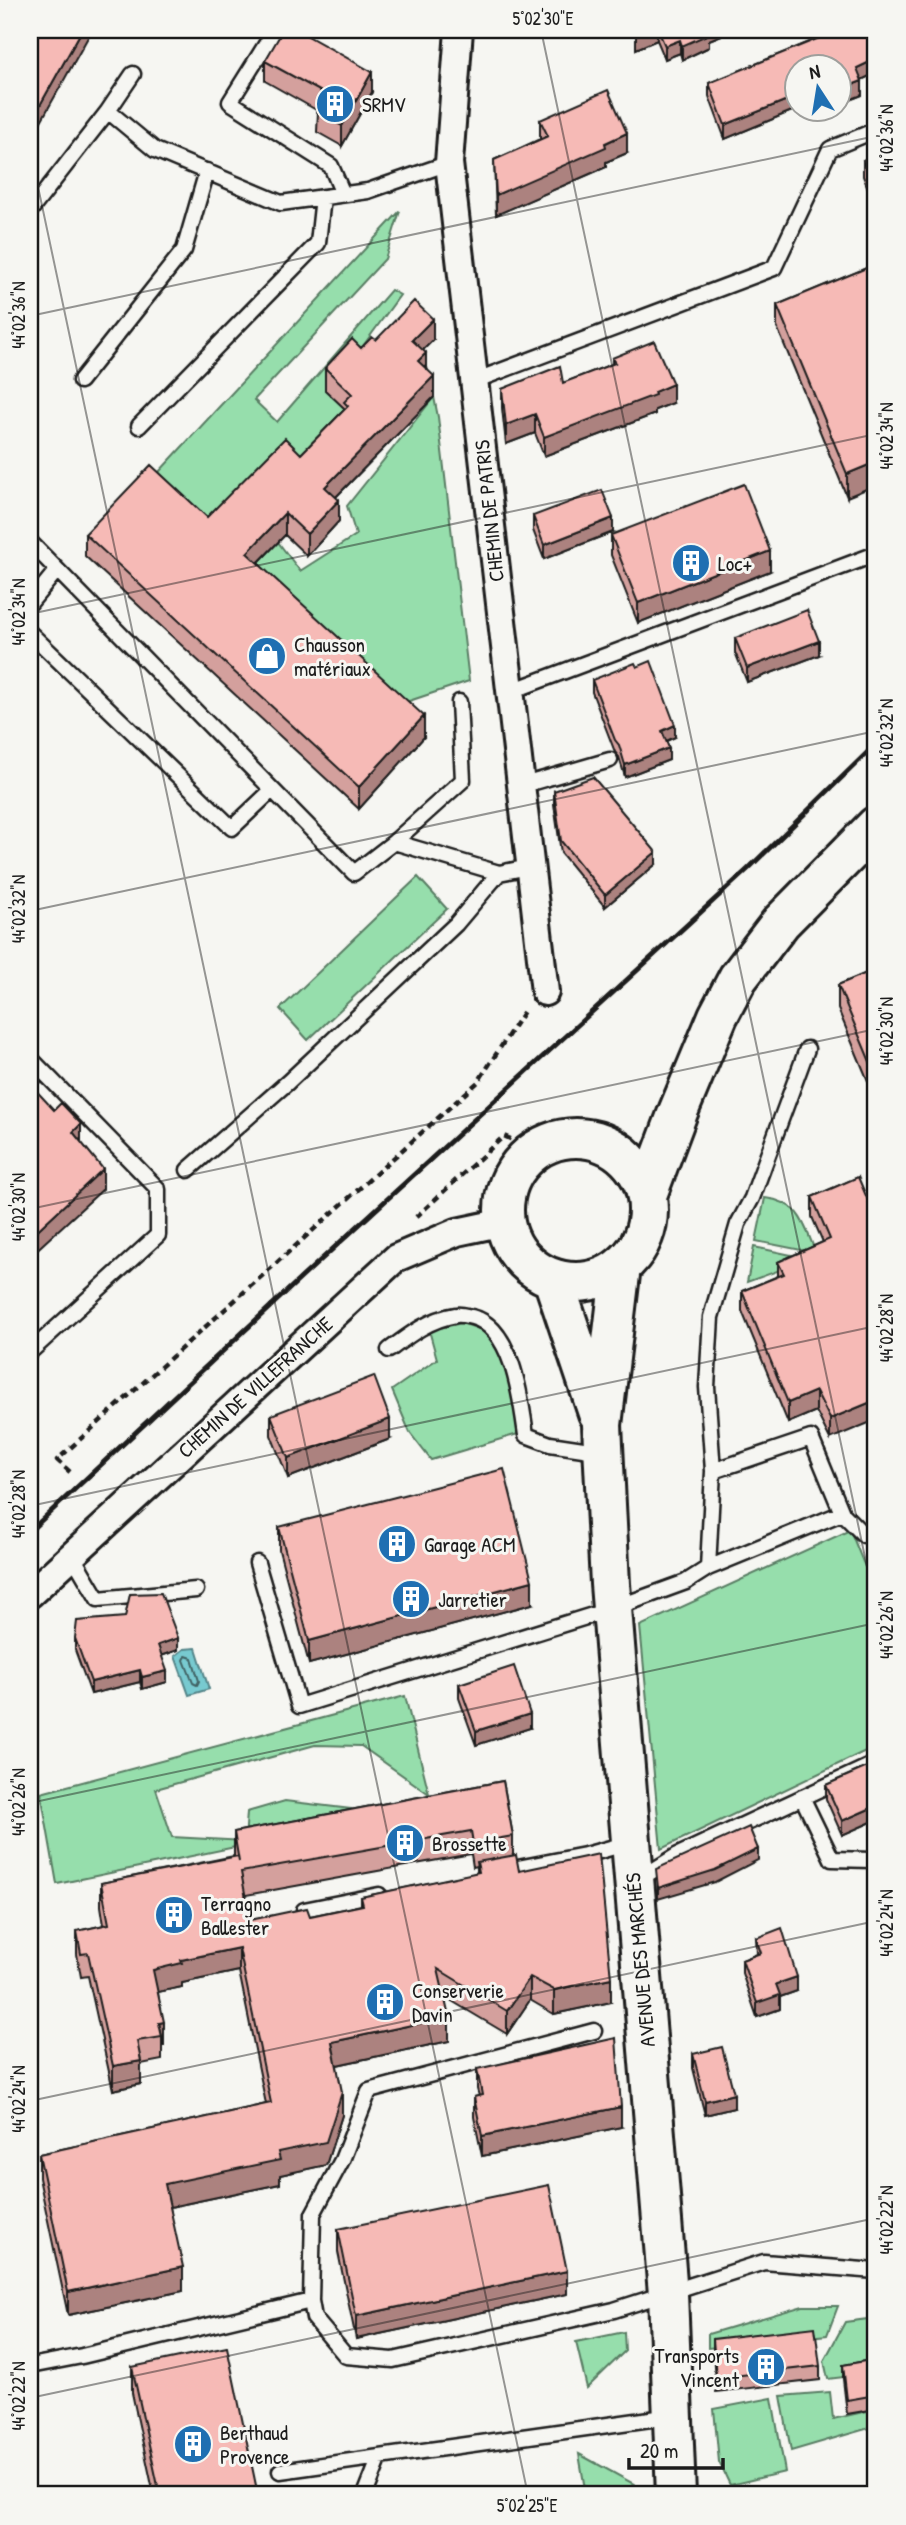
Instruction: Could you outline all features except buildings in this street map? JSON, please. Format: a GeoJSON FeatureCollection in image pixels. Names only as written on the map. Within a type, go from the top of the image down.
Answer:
{"type":"FeatureCollection","features":[{"type":"Feature","properties":{"kind":"street","name":"CHEMIN DE PATRIS"},"geometry":{"type":"LineString","coordinates":[[459,30],[449,163],[545,992]]}},
{"type":"Feature","properties":{"kind":"street"},"geometry":{"type":"LineString","coordinates":[[647,1195],[718,1016],[738,978],[781,922],[876,826]]}},
{"type":"Feature","properties":{"kind":"street"},"geometry":{"type":"LineString","coordinates":[[612,1147],[648,1133],[678,1112]]}},
{"type":"Feature","properties":{"kind":"street"},"geometry":{"type":"LineString","coordinates":[[573,1137],[593,1139],[612,1147],[628,1160],[640,1176],[647,1195],[648,1215],[644,1235],[635,1252],[621,1266],[600,1278],[576,1282],[553,1279],[535,1270],[520,1257],[504,1222],[504,1201],[509,1182],[519,1164],[534,1150],[553,1141],[573,1137]]}},
{"type":"Feature","properties":{"kind":"street","name":"CHEMIN DE VILLEFRANCHE"},"geometry":{"type":"LineString","coordinates":[[30,1594],[396,1258],[457,1232],[504,1222]]}},
{"type":"Feature","properties":{"kind":"street","name":"AVENUE DES MARCHÉS"},"geometry":{"type":"LineString","coordinates":[[621,1266],[603,1438],[612,1609],[668,2294],[676,2495]]}},
{"type":"Feature","properties":{"kind":"street","name":"AVENUE DES MARCHÉS"},"geometry":{"type":"LineString","coordinates":[[553,1279],[603,1438]]}},
{"type":"Feature","properties":{"kind":"lane"},"geometry":{"type":"LineString","coordinates":[[275,30],[230,102],[331,166],[342,194]]}},
{"type":"Feature","properties":{"kind":"lane"},"geometry":{"type":"LineString","coordinates":[[30,211],[108,111],[133,74]]}},
{"type":"Feature","properties":{"kind":"lane"},"geometry":{"type":"LineString","coordinates":[[108,111],[155,150],[281,203],[368,191],[449,163]]}},
{"type":"Feature","properties":{"kind":"lane"},"geometry":{"type":"LineString","coordinates":[[474,381],[775,268],[830,149],[876,130]]}},
{"type":"Feature","properties":{"kind":"lane"},"geometry":{"type":"LineString","coordinates":[[80,381],[184,250],[207,171]]}},
{"type":"Feature","properties":{"kind":"lane"},"geometry":{"type":"LineString","coordinates":[[139,426],[318,243],[323,197]]}},
{"type":"Feature","properties":{"kind":"lane"},"geometry":{"type":"LineString","coordinates":[[30,542],[354,873],[394,842],[463,779],[458,702]]}},
{"type":"Feature","properties":{"kind":"lane"},"geometry":{"type":"LineString","coordinates":[[509,692],[876,554]]}},
{"type":"Feature","properties":{"kind":"lane"},"geometry":{"type":"LineString","coordinates":[[30,603],[57,570]]}},
{"type":"Feature","properties":{"kind":"lane"},"geometry":{"type":"LineString","coordinates":[[30,633],[232,828],[272,790]]}},
{"type":"Feature","properties":{"kind":"lane"},"geometry":{"type":"LineString","coordinates":[[520,786],[610,760]]}},
{"type":"Feature","properties":{"kind":"lane"},"geometry":{"type":"LineString","coordinates":[[394,842],[499,873],[529,867]]}},
{"type":"Feature","properties":{"kind":"lane"},"geometry":{"type":"LineString","coordinates":[[188,1170],[288,1082],[456,925],[499,873]]}},
{"type":"Feature","properties":{"kind":"lane"},"geometry":{"type":"LineString","coordinates":[[708,1568],[713,1471],[707,1387],[711,1317],[738,1224],[752,1198],[807,1049]]}},
{"type":"Feature","properties":{"kind":"lane"},"geometry":{"type":"LineString","coordinates":[[30,1058],[158,1189],[158,1235],[30,1352]]}},
{"type":"Feature","properties":{"kind":"lane"},"geometry":{"type":"LineString","coordinates":[[388,1350],[422,1326],[458,1314],[483,1320],[502,1340],[519,1386],[526,1435],[550,1444],[603,1438]]}},
{"type":"Feature","properties":{"kind":"lane"},"geometry":{"type":"LineString","coordinates":[[713,1471],[811,1438],[842,1513],[864,1535],[876,1532]]}},
{"type":"Feature","properties":{"kind":"lane"},"geometry":{"type":"LineString","coordinates":[[257,1563],[299,1706],[612,1609],[686,1582],[708,1568],[842,1513]]}},
{"type":"Feature","properties":{"kind":"lane"},"geometry":{"type":"LineString","coordinates":[[72,1555],[98,1599],[196,1590]]}},
{"type":"Feature","properties":{"kind":"lane"},"geometry":{"type":"LineString","coordinates":[[634,1883],[678,1855],[876,1763]]}},
{"type":"Feature","properties":{"kind":"lane"},"geometry":{"type":"LineString","coordinates":[[802,1797],[832,1859],[872,1860]]}},
{"type":"Feature","properties":{"kind":"lane"},"geometry":{"type":"LineString","coordinates":[[491,1874],[585,1855],[631,1842]]}},
{"type":"Feature","properties":{"kind":"lane"},"geometry":{"type":"LineString","coordinates":[[304,1910],[397,1892]]}},
{"type":"Feature","properties":{"kind":"lane"},"geometry":{"type":"LineString","coordinates":[[594,2031],[369,2091],[342,2160],[313,2214],[311,2301],[314,2318],[346,2356],[393,2360],[614,2310],[764,2262],[876,2272]]}},
{"type":"Feature","properties":{"kind":"lane"},"geometry":{"type":"LineString","coordinates":[[30,2366],[311,2301]]}},
{"type":"Feature","properties":{"kind":"lane"},"geometry":{"type":"LineString","coordinates":[[280,2471],[673,2416]]}},
{"type":"Feature","properties":{"kind":"lane"},"geometry":{"type":"LineString","coordinates":[[365,2495],[380,2457]]}},
{"type":"Feature","properties":{"kind":"path"},"geometry":{"type":"LineString","coordinates":[[70,1472],[57,1460],[478,1082],[521,1014],[545,992]]}},
{"type":"Feature","properties":{"kind":"green space"},"geometry":{"type":"Polygon","coordinates":[[[400,211],[385,259],[254,400],[277,422],[391,290],[400,295],[352,361],[350,414],[278,542],[300,571],[356,535],[347,506],[434,397],[469,681],[400,704],[158,473],[400,211]]]}},
{"type":"Feature","properties":{"kind":"green space"},"geometry":{"type":"Polygon","coordinates":[[[418,877],[447,909],[308,1040],[280,1009],[418,877]]]}},
{"type":"Feature","properties":{"kind":"green space"},"geometry":{"type":"Polygon","coordinates":[[[765,1198],[786,1204],[799,1216],[816,1253],[756,1241],[765,1198]]]}},
{"type":"Feature","properties":{"kind":"green space"},"geometry":{"type":"Polygon","coordinates":[[[754,1247],[810,1259],[747,1282],[754,1247]]]}},
{"type":"Feature","properties":{"kind":"green space"},"geometry":{"type":"Polygon","coordinates":[[[462,1323],[482,1330],[497,1345],[520,1417],[518,1434],[431,1460],[410,1433],[392,1390],[437,1359],[429,1330],[462,1323]]]}},
{"type":"Feature","properties":{"kind":"green space"},"geometry":{"type":"Polygon","coordinates":[[[850,1530],[865,1567],[876,1563],[876,1746],[661,1849],[640,1626],[850,1530]]]}},
{"type":"Feature","properties":{"kind":"green space"},"geometry":{"type":"Polygon","coordinates":[[[405,1696],[429,1794],[361,1746],[315,1745],[156,1789],[172,1837],[245,1841],[247,1812],[285,1801],[351,1809],[365,1820],[57,1884],[41,1793],[405,1696]]]}},
{"type":"Feature","properties":{"kind":"green space"},"geometry":{"type":"Polygon","coordinates":[[[803,2306],[838,2306],[827,2335],[708,2348],[708,2334],[803,2306]]]}},
{"type":"Feature","properties":{"kind":"green space"},"geometry":{"type":"Polygon","coordinates":[[[876,2318],[876,2373],[828,2379],[824,2361],[845,2322],[876,2318]]]}},
{"type":"Feature","properties":{"kind":"green space"},"geometry":{"type":"Polygon","coordinates":[[[624,2332],[625,2351],[587,2388],[576,2342],[624,2332]]]}},
{"type":"Feature","properties":{"kind":"green space"},"geometry":{"type":"Polygon","coordinates":[[[830,2392],[833,2419],[876,2409],[876,2426],[791,2451],[781,2396],[830,2392]]]}},
{"type":"Feature","properties":{"kind":"green space"},"geometry":{"type":"Polygon","coordinates":[[[772,2398],[785,2472],[730,2485],[719,2462],[714,2409],[772,2398]]]}},
{"type":"Feature","properties":{"kind":"green space"},"geometry":{"type":"Polygon","coordinates":[[[579,2454],[634,2484],[633,2495],[586,2495],[579,2454]]]}},
{"type":"Feature","properties":{"kind":"water"},"geometry":{"type":"Polygon","coordinates":[[[196,1648],[209,1689],[189,1695],[175,1656],[184,1649],[196,1648]]]}},
{"type":"Feature","properties":{"kind":"railway"},"geometry":{"type":"LineString","coordinates":[[30,1531],[301,1278],[748,869],[876,744]]}},
{"type":"Feature","properties":{"kind":"place","name":"SRMV"},"geometry":{"type":"Point","coordinates":[335,104]}},
{"type":"Feature","properties":{"kind":"place","name":"Loc+"},"geometry":{"type":"Point","coordinates":[691,563]}},
{"type":"Feature","properties":{"kind":"place","name":"Chausson matériaux"},"geometry":{"type":"Point","coordinates":[267,656]}},
{"type":"Feature","properties":{"kind":"place","name":"Garage ACM"},"geometry":{"type":"Point","coordinates":[397,1544]}},
{"type":"Feature","properties":{"kind":"place","name":"Jarretier"},"geometry":{"type":"Point","coordinates":[411,1599]}},
{"type":"Feature","properties":{"kind":"place","name":"Brossette"},"geometry":{"type":"Point","coordinates":[405,1843]}},
{"type":"Feature","properties":{"kind":"place","name":"Terragno Ballester"},"geometry":{"type":"Point","coordinates":[174,1915]}},
{"type":"Feature","properties":{"kind":"place","name":"Conserverie Davin"},"geometry":{"type":"Point","coordinates":[385,2002]}},
{"type":"Feature","properties":{"kind":"place","name":"Transports Vincent"},"geometry":{"type":"Point","coordinates":[766,2367]}},
{"type":"Feature","properties":{"kind":"place","name":"Berthaud Provence"},"geometry":{"type":"Point","coordinates":[193,2444]}}]}
